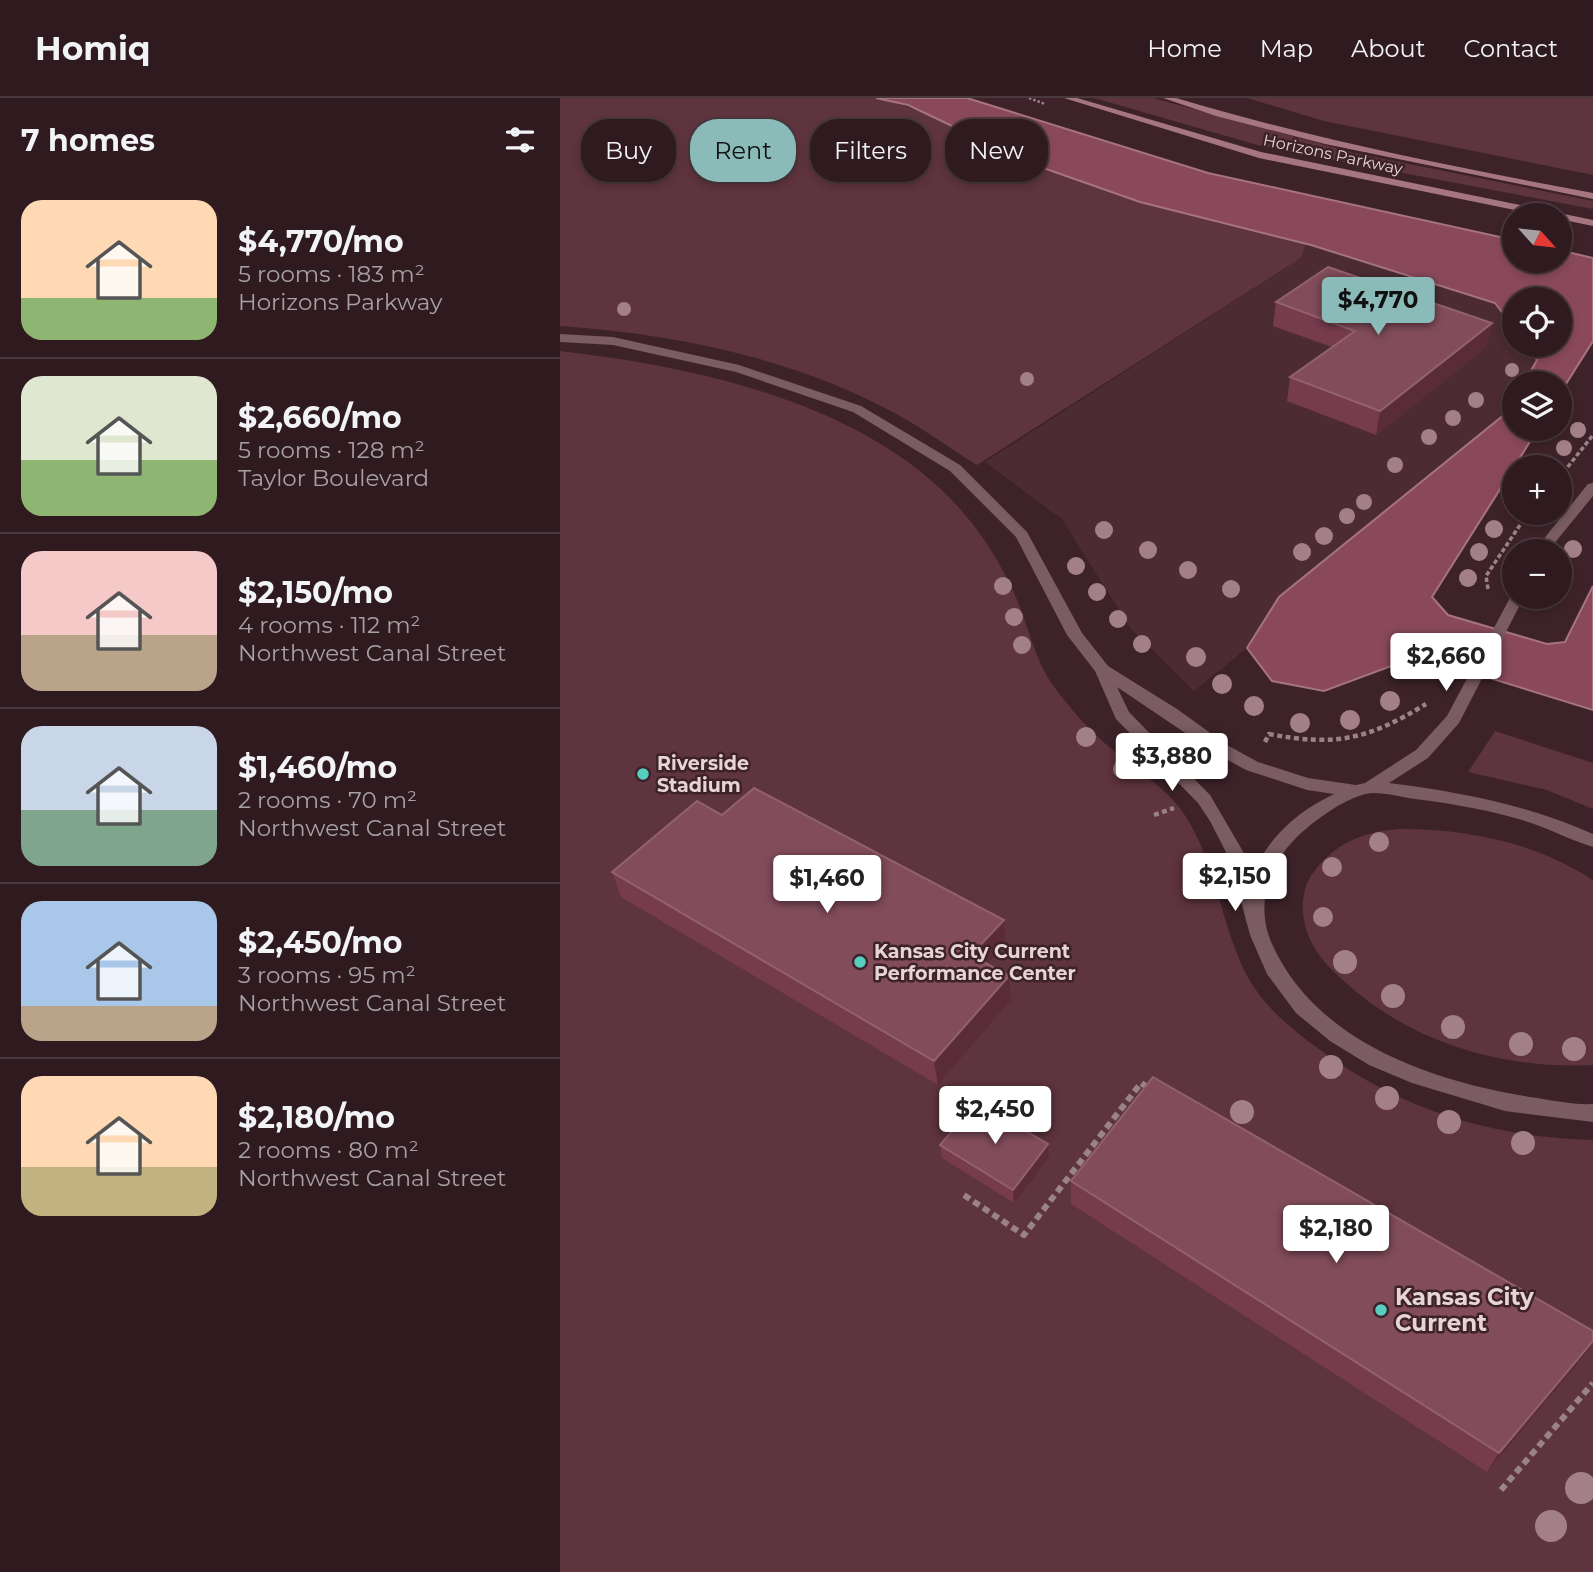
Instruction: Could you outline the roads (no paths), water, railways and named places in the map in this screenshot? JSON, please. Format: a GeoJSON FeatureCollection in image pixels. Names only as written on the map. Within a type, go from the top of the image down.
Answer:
{"type":"FeatureCollection","features":[{"type":"Feature","properties":{"kind":"main road","name":"Horizons Parkway"},"geometry":{"type":"LineString","coordinates":[[1068,98],[1259,155],[1502,205]]}},
{"type":"Feature","properties":{"kind":"main road","name":"Horizons Parkway"},"geometry":{"type":"LineString","coordinates":[[1167,98],[1273,129],[1407,161],[1593,196]]}},
{"type":"Feature","properties":{"kind":"main road","name":"Horizons Parkway"},"geometry":{"type":"LineString","coordinates":[[1572,220],[1593,225]]}},
{"type":"Feature","properties":{"kind":"street"},"geometry":{"type":"LineString","coordinates":[[560,338],[613,341],[739,369],[857,410],[956,468],[1022,535],[1075,635],[1102,670],[1122,715],[1204,799],[1228,835],[1239,860],[1254,918],[1271,965],[1300,1004],[1352,1045],[1412,1076],[1495,1101],[1593,1112]]}},
{"type":"Feature","properties":{"kind":"street"},"geometry":{"type":"LineString","coordinates":[[1551,539],[1593,487]]}},
{"type":"Feature","properties":{"kind":"street"},"geometry":{"type":"LineString","coordinates":[[1254,918],[1258,884],[1265,864],[1281,842],[1320,810],[1363,789],[1422,754],[1452,719],[1488,659],[1511,609]]}},
{"type":"Feature","properties":{"kind":"street"},"geometry":{"type":"LineString","coordinates":[[1102,670],[1171,713],[1221,749],[1252,766],[1307,783],[1506,807],[1544,818],[1593,841]]}},
{"type":"Feature","properties":{"kind":"place","name":"Riverside Stadium"},"geometry":{"type":"Point","coordinates":[643,774]}},
{"type":"Feature","properties":{"kind":"place","name":"Kansas City Current Performance Center"},"geometry":{"type":"Point","coordinates":[860,962]}},
{"type":"Feature","properties":{"kind":"place","name":"Kansas City Current"},"geometry":{"type":"Point","coordinates":[1381,1310]}}]}
